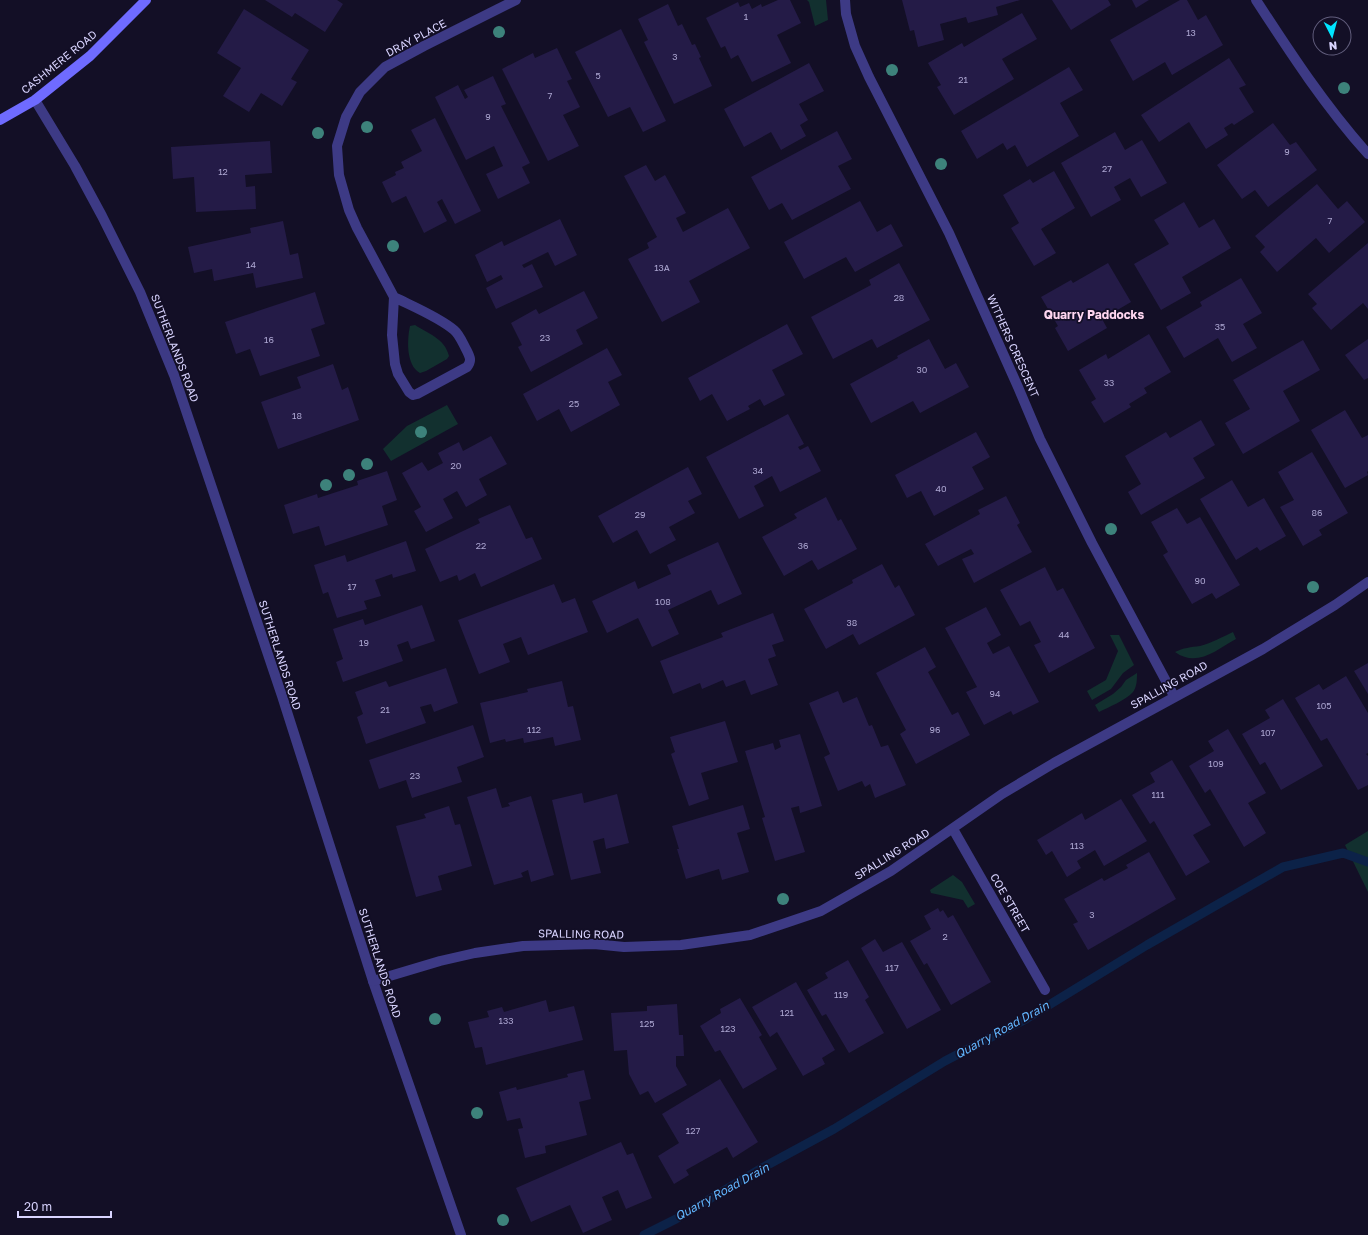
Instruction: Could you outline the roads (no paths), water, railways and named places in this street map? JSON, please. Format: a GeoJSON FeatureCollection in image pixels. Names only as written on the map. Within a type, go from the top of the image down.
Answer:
{"type":"FeatureCollection","features":[{"type":"Feature","properties":{"kind":"street","name":"CASHMERE ROAD"},"geometry":{"type":"LineString","coordinates":[[0,120],[35,100],[90,56],[146,0]]}},
{"type":"Feature","properties":{"kind":"street","name":"DRAY PLACE"},"geometry":{"type":"LineString","coordinates":[[394,297],[357,228],[349,210],[339,175],[337,146],[346,117],[360,92],[386,67],[424,46],[516,0]]}},
{"type":"Feature","properties":{"kind":"street","name":"WITHERS CRESCENT"},"geometry":{"type":"LineString","coordinates":[[845,0],[846,14],[858,52],[869,77],[949,233],[1040,440],[1110,578],[1174,696]]}},
{"type":"Feature","properties":{"kind":"street"},"geometry":{"type":"LineString","coordinates":[[1256,0],[1291,55],[1326,104],[1346,130],[1368,154]]}},
{"type":"Feature","properties":{"kind":"street","name":"SUTHERLANDS ROAD"},"geometry":{"type":"LineString","coordinates":[[35,100],[75,166],[102,216],[140,292],[174,375],[282,696],[373,981],[461,1235]]}},
{"type":"Feature","properties":{"kind":"street"},"geometry":{"type":"LineString","coordinates":[[394,297],[443,322],[455,330],[470,358],[470,363],[467,367],[417,394],[413,395],[409,392],[398,374],[393,352],[392,336],[394,297]]}},
{"type":"Feature","properties":{"kind":"street","name":"SPALLING ROAD"},"geometry":{"type":"LineString","coordinates":[[373,981],[468,954],[523,946],[594,944],[624,946],[681,945],[750,935],[821,911],[891,871],[1002,794],[1054,762],[1263,648],[1334,605],[1368,582]]}},
{"type":"Feature","properties":{"kind":"street","name":"COE STREET"},"geometry":{"type":"LineString","coordinates":[[953,829],[1045,990]]}},
{"type":"Feature","properties":{"kind":"waterway","name":"Quarry Road Drain"},"geometry":{"type":"LineString","coordinates":[[644,1235],[676,1219],[760,1169],[834,1129],[945,1061],[1026,1019],[1147,945],[1283,867],[1343,853],[1368,862]]}},
{"type":"Feature","properties":{"kind":"district","name":"Quarry Paddocks"},"geometry":{"type":"Point","coordinates":[1094,315]}}]}
